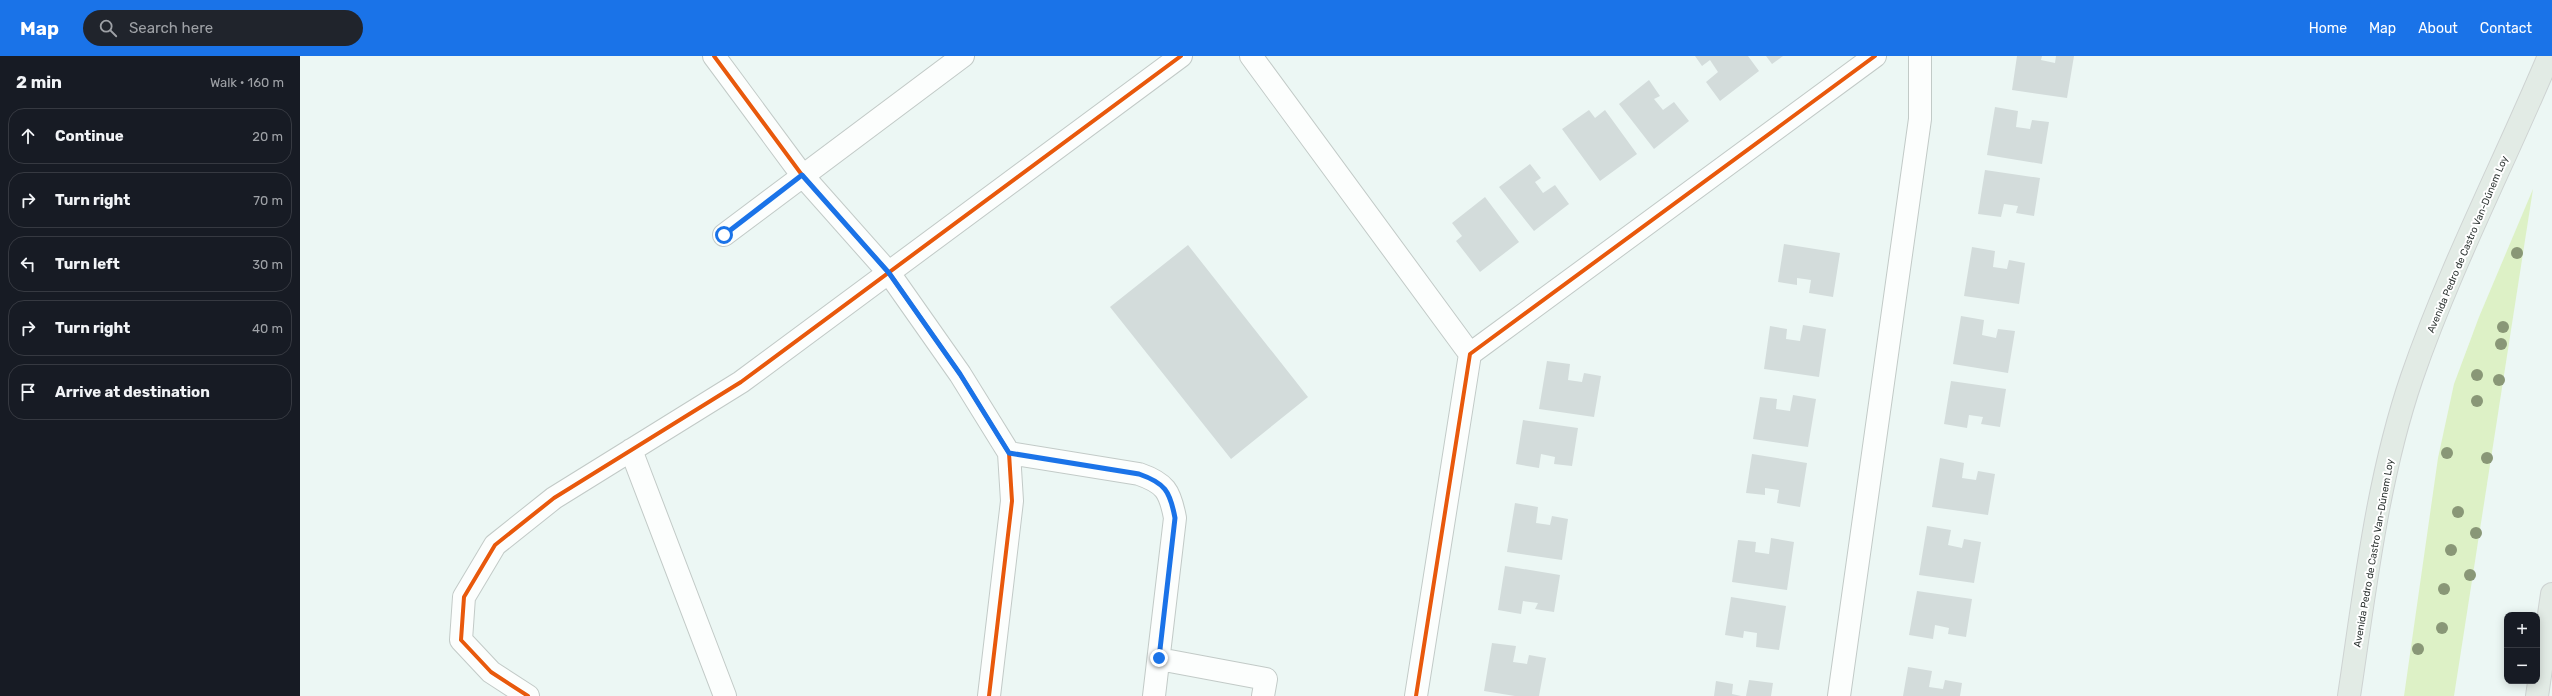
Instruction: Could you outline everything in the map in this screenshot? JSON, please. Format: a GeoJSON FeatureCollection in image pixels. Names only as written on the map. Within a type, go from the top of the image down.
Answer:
{"type":"FeatureCollection","features":[{"type":"Feature","properties":{"kind":"highway","name":"Avenida Pedro de Castro Van-Dúnem Loy"},"geometry":{"type":"LineString","coordinates":[[2349,696],[2386,469],[2412,378],[2445,291],[2549,56]]}},
{"type":"Feature","properties":{"kind":"highway"},"geometry":{"type":"LineString","coordinates":[[2536,696],[2552,594]]}},
{"type":"Feature","properties":{"kind":"street"},"geometry":{"type":"LineString","coordinates":[[714,56],[802,175],[889,273],[960,374],[1009,453],[1012,501],[989,696]]}},
{"type":"Feature","properties":{"kind":"street"},"geometry":{"type":"LineString","coordinates":[[724,235],[802,175],[963,56]]}},
{"type":"Feature","properties":{"kind":"street"},"geometry":{"type":"LineString","coordinates":[[528,696],[491,672],[461,640],[464,597],[495,545],[554,498],[741,382],[1181,56]]}},
{"type":"Feature","properties":{"kind":"street"},"geometry":{"type":"LineString","coordinates":[[1251,56],[1470,354]]}},
{"type":"Feature","properties":{"kind":"street"},"geometry":{"type":"LineString","coordinates":[[1416,696],[1470,354],[1875,56]]}},
{"type":"Feature","properties":{"kind":"street"},"geometry":{"type":"LineString","coordinates":[[1839,696],[1920,119],[1920,56]]}},
{"type":"Feature","properties":{"kind":"street"},"geometry":{"type":"LineString","coordinates":[[2538,83],[2546,56]]}},
{"type":"Feature","properties":{"kind":"street"},"geometry":{"type":"LineString","coordinates":[[631,450],[725,696]]}},
{"type":"Feature","properties":{"kind":"street"},"geometry":{"type":"LineString","coordinates":[[1009,453],[1139,474],[1158,481],[1171,497],[1175,518],[1154,696]]}},
{"type":"Feature","properties":{"kind":"street"},"geometry":{"type":"LineString","coordinates":[[1159,658],[1266,679],[1263,696]]}},
{"type":"Feature","properties":{"kind":"green space"},"geometry":{"type":"Polygon","coordinates":[[[2533,189],[2454,696],[2404,696],[2438,458],[2454,384],[2479,317],[2533,189]]]}},
{"type":"Feature","properties":{"kind":"building"},"geometry":{"type":"Polygon","coordinates":[[[1695,56],[1748,56],[1759,71],[1720,101],[1706,82],[1718,72],[1710,60],[1702,66],[1695,56]]]}},
{"type":"Feature","properties":{"kind":"building"},"geometry":{"type":"Polygon","coordinates":[[[1766,56],[1783,56],[1772,64],[1766,56]]]}},
{"type":"Feature","properties":{"kind":"building"},"geometry":{"type":"Polygon","coordinates":[[[2017,56],[2042,56],[2041,60],[2055,63],[2056,56],[2074,56],[2067,98],[2012,90],[2017,56]]]}},
{"type":"Feature","properties":{"kind":"building"},"geometry":{"type":"Polygon","coordinates":[[[1649,80],[1660,96],[1654,99],[1663,110],[1674,102],[1689,121],[1654,149],[1619,104],[1649,80]]]}},
{"type":"Feature","properties":{"kind":"building"},"geometry":{"type":"Polygon","coordinates":[[[1995,107],[2018,111],[2016,127],[2030,129],[2032,120],[2049,122],[2042,164],[1987,155],[1995,107]]]}},
{"type":"Feature","properties":{"kind":"building"},"geometry":{"type":"Polygon","coordinates":[[[1589,110],[1595,118],[1605,110],[1637,154],[1600,181],[1562,129],[1589,110]]]}},
{"type":"Feature","properties":{"kind":"building"},"geometry":{"type":"Polygon","coordinates":[[[1530,164],[1541,178],[1535,182],[1543,193],[1555,185],[1569,204],[1534,231],[1499,187],[1530,164]]]}},
{"type":"Feature","properties":{"kind":"building"},"geometry":{"type":"Polygon","coordinates":[[[1985,170],[2040,178],[2034,216],[2016,213],[2018,206],[2004,204],[2001,217],[1978,214],[1985,170]]]}},
{"type":"Feature","properties":{"kind":"building"},"geometry":{"type":"Polygon","coordinates":[[[1485,197],[1519,242],[1480,272],[1456,241],[1462,236],[1452,223],[1485,197]]]}},
{"type":"Feature","properties":{"kind":"building"},"geometry":{"type":"Polygon","coordinates":[[[1784,244],[1840,253],[1833,297],[1809,293],[1811,280],[1797,278],[1797,285],[1778,282],[1784,244]]]}},
{"type":"Feature","properties":{"kind":"building"},"geometry":{"type":"Polygon","coordinates":[[[1188,245],[1308,397],[1231,459],[1110,307],[1188,245]]]}},
{"type":"Feature","properties":{"kind":"building"},"geometry":{"type":"Polygon","coordinates":[[[1972,247],[1995,251],[1993,267],[2007,269],[2009,260],[2025,263],[2019,304],[1964,296],[1972,247]]]}},
{"type":"Feature","properties":{"kind":"building"},"geometry":{"type":"Polygon","coordinates":[[[1961,316],[1984,320],[1982,335],[1996,338],[1998,329],[2015,331],[2008,373],[1953,364],[1961,316]]]}},
{"type":"Feature","properties":{"kind":"building"},"geometry":{"type":"Polygon","coordinates":[[[1803,325],[1826,329],[1819,377],[1764,369],[1770,326],[1787,329],[1786,339],[1800,341],[1803,325]]]}},
{"type":"Feature","properties":{"kind":"building"},"geometry":{"type":"Polygon","coordinates":[[[1547,361],[1570,364],[1568,380],[1582,382],[1584,373],[1601,376],[1594,417],[1539,409],[1547,361]]]}},
{"type":"Feature","properties":{"kind":"building"},"geometry":{"type":"Polygon","coordinates":[[[1951,381],[2006,389],[2000,427],[1981,424],[1983,417],[1969,415],[1967,428],[1944,424],[1951,381]]]}},
{"type":"Feature","properties":{"kind":"building"},"geometry":{"type":"Polygon","coordinates":[[[1793,395],[1816,399],[1808,447],[1753,439],[1760,397],[1777,399],[1776,409],[1790,411],[1793,395]]]}},
{"type":"Feature","properties":{"kind":"building"},"geometry":{"type":"Polygon","coordinates":[[[1523,420],[1578,428],[1572,466],[1554,464],[1555,457],[1541,454],[1539,468],[1516,464],[1523,420]]]}},
{"type":"Feature","properties":{"kind":"building"},"geometry":{"type":"Polygon","coordinates":[[[1752,454],[1807,463],[1800,507],[1777,503],[1779,490],[1765,488],[1765,495],[1746,493],[1752,454]]]}},
{"type":"Feature","properties":{"kind":"building"},"geometry":{"type":"Polygon","coordinates":[[[1940,458],[1964,463],[1962,478],[1976,480],[1978,471],[1995,474],[1988,515],[1932,507],[1940,458]]]}},
{"type":"Feature","properties":{"kind":"building"},"geometry":{"type":"Polygon","coordinates":[[[1515,503],[1538,507],[1536,523],[1550,525],[1552,516],[1568,519],[1562,560],[1507,552],[1515,503]]]}},
{"type":"Feature","properties":{"kind":"building"},"geometry":{"type":"Polygon","coordinates":[[[1927,526],[1951,530],[1948,545],[1962,548],[1964,539],[1981,542],[1974,583],[1919,575],[1927,526]]]}},
{"type":"Feature","properties":{"kind":"building"},"geometry":{"type":"Polygon","coordinates":[[[1771,538],[1794,542],[1787,590],[1732,582],[1738,540],[1756,542],[1755,552],[1769,554],[1771,538]]]}},
{"type":"Feature","properties":{"kind":"building"},"geometry":{"type":"Polygon","coordinates":[[[1505,566],[1560,575],[1554,612],[1535,609],[1538,603],[1523,601],[1521,614],[1498,610],[1505,566]]]}},
{"type":"Feature","properties":{"kind":"building"},"geometry":{"type":"Polygon","coordinates":[[[1917,591],[1972,599],[1966,637],[1948,634],[1949,628],[1935,625],[1933,639],[1909,635],[1917,591]]]}},
{"type":"Feature","properties":{"kind":"building"},"geometry":{"type":"Polygon","coordinates":[[[1731,597],[1786,606],[1779,650],[1756,647],[1757,633],[1744,631],[1743,638],[1725,635],[1731,597]]]}},
{"type":"Feature","properties":{"kind":"building"},"geometry":{"type":"Polygon","coordinates":[[[1492,643],[1516,646],[1513,662],[1527,664],[1529,655],[1546,658],[1539,696],[1515,696],[1484,691],[1492,643]]]}},
{"type":"Feature","properties":{"kind":"building"},"geometry":{"type":"Polygon","coordinates":[[[1908,667],[1932,671],[1929,687],[1943,689],[1945,680],[1962,683],[1960,696],[1903,696],[1908,667]]]}},
{"type":"Feature","properties":{"kind":"building"},"geometry":{"type":"Polygon","coordinates":[[[1749,680],[1773,683],[1771,696],[1746,696],[1749,680]]]}},
{"type":"Feature","properties":{"kind":"building"},"geometry":{"type":"Polygon","coordinates":[[[1716,681],[1733,684],[1732,694],[1741,696],[1714,696],[1716,681]]]}},
{"type":"Feature","properties":{"kind":"cycle path"},"geometry":{"type":"LineString","coordinates":[[714,56],[802,175],[889,273],[960,374],[1009,453],[1012,501],[989,696]]}},
{"type":"Feature","properties":{"kind":"cycle path"},"geometry":{"type":"LineString","coordinates":[[528,696],[491,672],[461,640],[464,597],[495,545],[554,498],[741,382],[1181,56]]}},
{"type":"Feature","properties":{"kind":"cycle path"},"geometry":{"type":"LineString","coordinates":[[1416,696],[1470,354],[1875,56]]}},
{"type":"Feature","properties":{"kind":"route"},"geometry":{"type":"LineString","coordinates":[[724,235],[802,175],[889,273],[960,374],[1009,453],[1139,474],[1158,481],[1171,497],[1175,518],[1159,658]]}}]}
